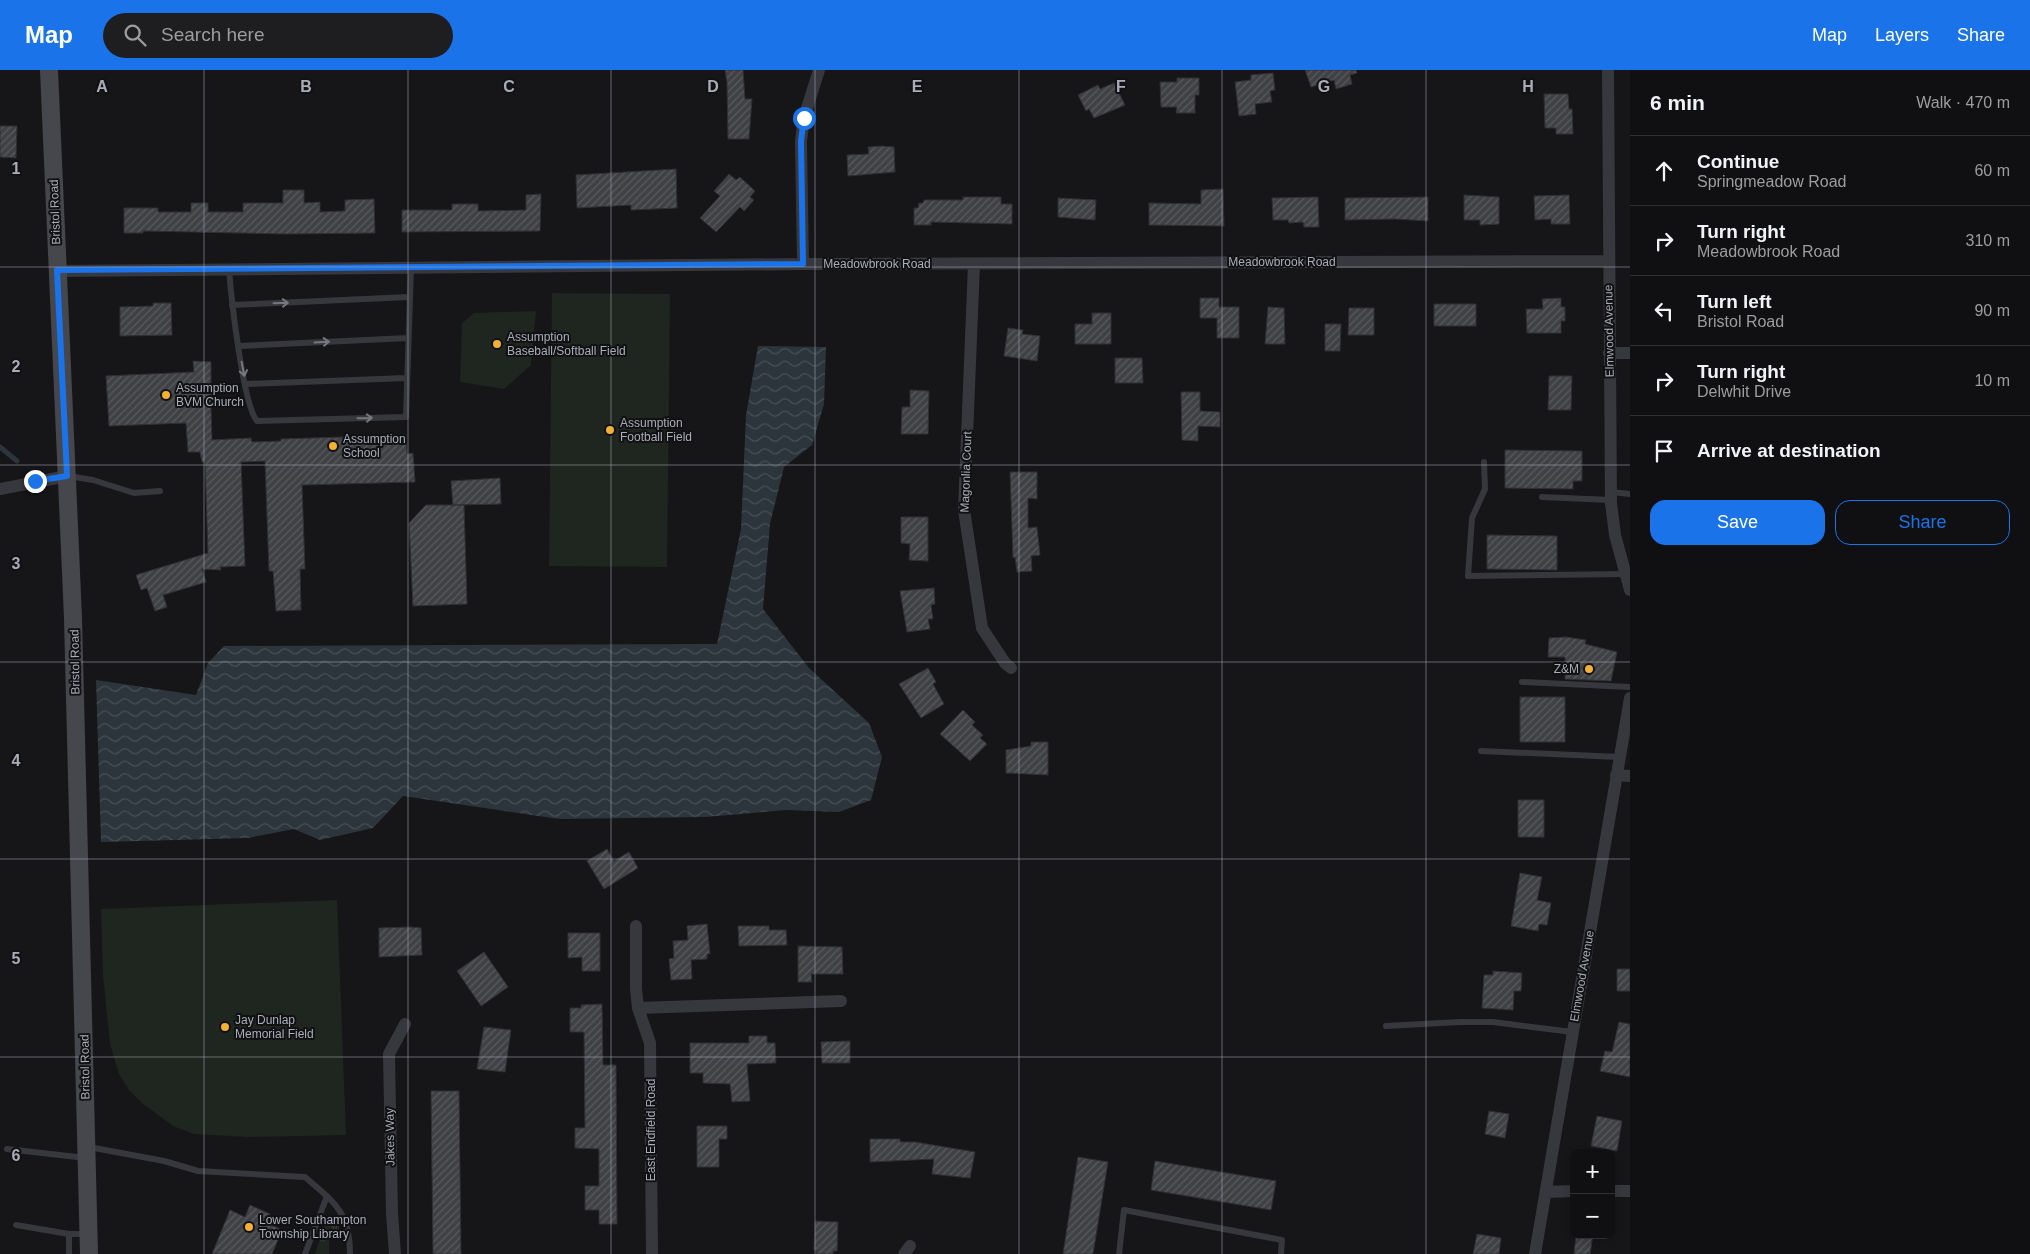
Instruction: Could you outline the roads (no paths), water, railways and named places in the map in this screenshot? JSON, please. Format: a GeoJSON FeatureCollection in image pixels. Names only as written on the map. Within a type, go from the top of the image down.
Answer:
{"type":"FeatureCollection","features":[{"type":"Feature","properties":{"kind":"main road","name":"Bristol Road"},"geometry":{"type":"LineString","coordinates":[[49,70],[73,618],[89,1254]]}},
{"type":"Feature","properties":{"kind":"street"},"geometry":{"type":"LineString","coordinates":[[803,264],[801,141],[804,118],[819,70]]}},
{"type":"Feature","properties":{"kind":"street","name":"Elmwood Avenue"},"geometry":{"type":"LineString","coordinates":[[1608,70],[1611,496],[1615,535],[1628,574],[1630,590]]}},
{"type":"Feature","properties":{"kind":"street","name":"Meadowbrook Road"},"geometry":{"type":"LineString","coordinates":[[57,270],[411,266],[1608,262]]}},
{"type":"Feature","properties":{"kind":"street","name":"Magonlia Court"},"geometry":{"type":"LineString","coordinates":[[974,264],[964,510],[982,628],[1005,663],[1011,668]]}},
{"type":"Feature","properties":{"kind":"street"},"geometry":{"type":"LineString","coordinates":[[1609,353],[1630,353]]}},
{"type":"Feature","properties":{"kind":"street"},"geometry":{"type":"LineString","coordinates":[[0,489],[67,476]]}},
{"type":"Feature","properties":{"kind":"street","name":"Elmwood Avenue"},"geometry":{"type":"LineString","coordinates":[[1535,1254],[1630,698]]}},
{"type":"Feature","properties":{"kind":"street"},"geometry":{"type":"LineString","coordinates":[[1616,776],[1630,776]]}},
{"type":"Feature","properties":{"kind":"street","name":"East Endfield Road"},"geometry":{"type":"LineString","coordinates":[[636,926],[636,989],[638,1008],[650,1043],[652,1254]]}},
{"type":"Feature","properties":{"kind":"street"},"geometry":{"type":"LineString","coordinates":[[638,1008],[841,1001]]}},
{"type":"Feature","properties":{"kind":"street","name":"Jakes Way"},"geometry":{"type":"LineString","coordinates":[[395,1254],[392,1213],[389,1054],[405,1024]]}},
{"type":"Feature","properties":{"kind":"street"},"geometry":{"type":"LineString","coordinates":[[1546,1192],[1570,1191]]}},
{"type":"Feature","properties":{"kind":"street"},"geometry":{"type":"LineString","coordinates":[[1615,1191],[1630,1191]]}},
{"type":"Feature","properties":{"kind":"lane"},"geometry":{"type":"LineString","coordinates":[[229,269],[232,305],[246,384],[252,415],[258,421],[406,417],[411,266]]}},
{"type":"Feature","properties":{"kind":"lane"},"geometry":{"type":"LineString","coordinates":[[232,305],[409,297]]}},
{"type":"Feature","properties":{"kind":"lane"},"geometry":{"type":"LineString","coordinates":[[239,346],[408,338]]}},
{"type":"Feature","properties":{"kind":"lane"},"geometry":{"type":"LineString","coordinates":[[246,384],[406,378]]}},
{"type":"Feature","properties":{"kind":"lane"},"geometry":{"type":"LineString","coordinates":[[1484,462],[1485,489],[1472,518],[1468,576],[1628,574]]}},
{"type":"Feature","properties":{"kind":"lane"},"geometry":{"type":"LineString","coordinates":[[67,476],[93,480],[134,493],[160,491]]}},
{"type":"Feature","properties":{"kind":"lane"},"geometry":{"type":"LineString","coordinates":[[1542,497],[1630,494]]}},
{"type":"Feature","properties":{"kind":"lane"},"geometry":{"type":"LineString","coordinates":[[1522,682],[1630,687]]}},
{"type":"Feature","properties":{"kind":"lane"},"geometry":{"type":"LineString","coordinates":[[1481,751],[1619,757]]}},
{"type":"Feature","properties":{"kind":"lane"},"geometry":{"type":"LineString","coordinates":[[1386,1026],[1493,1022],[1572,1032]]}},
{"type":"Feature","properties":{"kind":"lane"},"geometry":{"type":"LineString","coordinates":[[6,1149],[87,1152],[164,1161],[198,1170],[305,1177],[327,1196],[345,1216],[350,1232],[350,1254]]}},
{"type":"Feature","properties":{"kind":"lane"},"geometry":{"type":"LineString","coordinates":[[305,1254],[327,1196]]}},
{"type":"Feature","properties":{"kind":"lane"},"geometry":{"type":"LineString","coordinates":[[1119,1254],[1124,1210],[1282,1240],[1281,1254]]}},
{"type":"Feature","properties":{"kind":"lane"},"geometry":{"type":"LineString","coordinates":[[16,1225],[69,1234],[89,1234]]}},
{"type":"Feature","properties":{"kind":"lane"},"geometry":{"type":"LineString","coordinates":[[69,1234],[69,1254]]}},
{"type":"Feature","properties":{"kind":"water"},"geometry":{"type":"Polygon","coordinates":[[[758,346],[826,347],[824,404],[812,445],[784,467],[770,524],[763,609],[809,668],[869,723],[882,757],[871,800],[839,812],[786,810],[705,817],[559,819],[403,796],[373,828],[320,840],[294,829],[248,838],[101,842],[96,680],[196,695],[208,663],[224,646],[717,644],[741,529],[746,415],[758,346]]]}},
{"type":"Feature","properties":{"kind":"waterway"},"geometry":{"type":"LineString","coordinates":[[0,447],[17,461]]}},
{"type":"Feature","properties":{"kind":"place","name":"Assumption Baseball/Softball Field"},"geometry":{"type":"Point","coordinates":[497,344]}},
{"type":"Feature","properties":{"kind":"place","name":"Assumption BVM Church"},"geometry":{"type":"Point","coordinates":[166,395]}},
{"type":"Feature","properties":{"kind":"place","name":"Assumption Football Field"},"geometry":{"type":"Point","coordinates":[610,430]}},
{"type":"Feature","properties":{"kind":"place","name":"Assumption School"},"geometry":{"type":"Point","coordinates":[333,446]}},
{"type":"Feature","properties":{"kind":"place","name":"Z&M"},"geometry":{"type":"Point","coordinates":[1589,669]}},
{"type":"Feature","properties":{"kind":"place","name":"Jay Dunlap Memorial Field"},"geometry":{"type":"Point","coordinates":[225,1027]}},
{"type":"Feature","properties":{"kind":"place","name":"Lower Southampton Township Library"},"geometry":{"type":"Point","coordinates":[249,1227]}}]}
